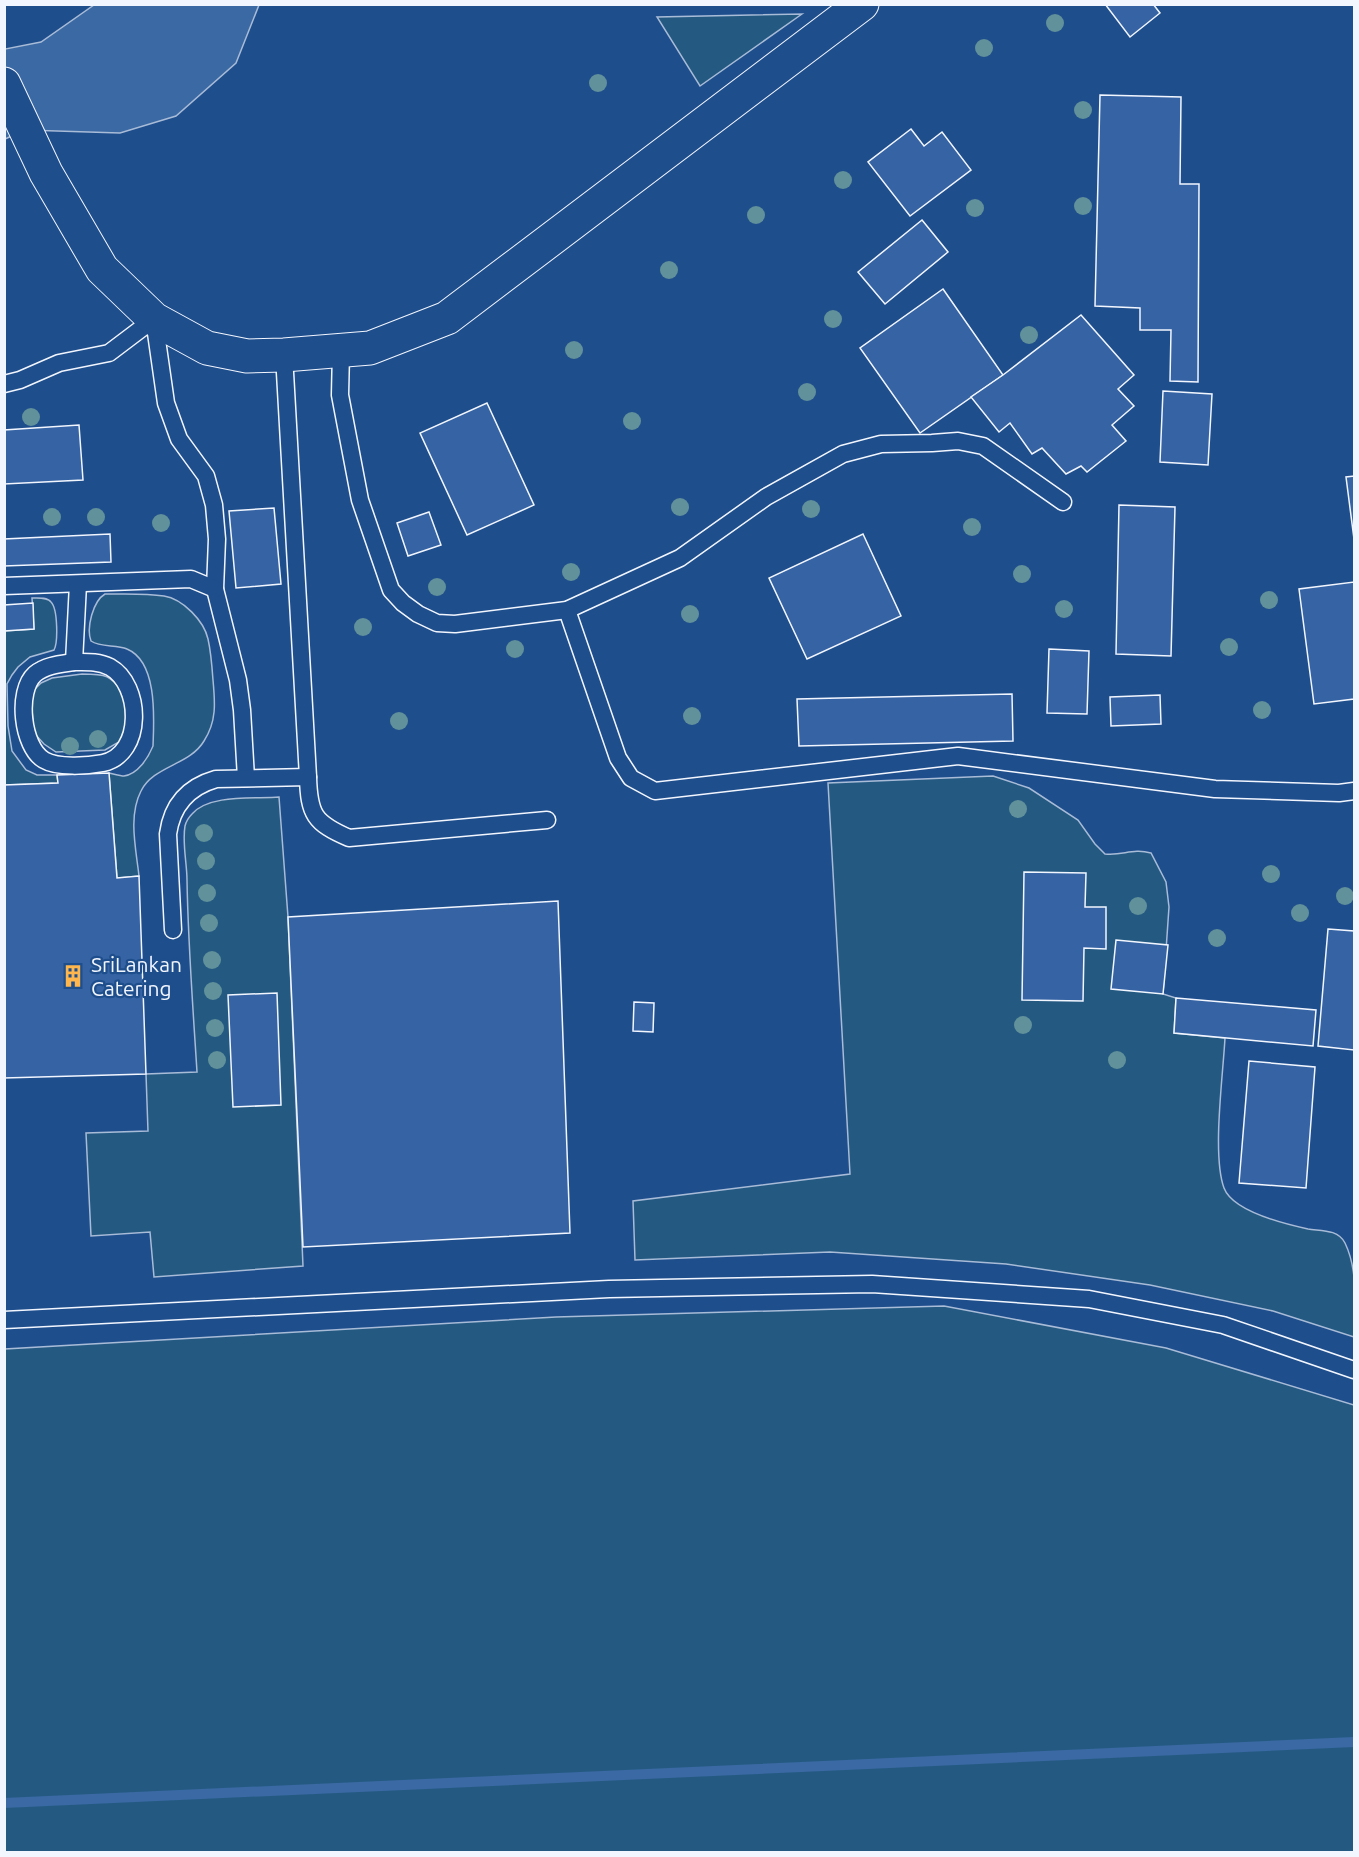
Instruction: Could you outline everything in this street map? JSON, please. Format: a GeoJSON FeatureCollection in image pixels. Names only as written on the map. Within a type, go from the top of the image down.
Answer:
{"type":"FeatureCollection","features":[{"type":"Feature","properties":{"kind":"street"},"geometry":{"type":"LineString","coordinates":[[4,84],[46,173],[102,269],[154,319],[207,348],[246,356],[340,351],[370,348],[447,318],[862,4]]}},
{"type":"Feature","properties":{"kind":"lane"},"geometry":{"type":"LineString","coordinates":[[4,384],[20,380],[59,363],[109,353],[154,319],[169,413],[179,439],[206,476],[214,505],[217,538],[215,589],[238,680],[246,778]]}},
{"type":"Feature","properties":{"kind":"lane"},"geometry":{"type":"LineString","coordinates":[[340,351],[340,395],[360,500],[391,590],[418,614],[437,623],[455,624],[567,610],[680,558],[766,497],[843,454],[881,444],[958,441],[983,446],[1063,502]]}},
{"type":"Feature","properties":{"kind":"lane"},"geometry":{"type":"LineString","coordinates":[[284,355],[309,804],[315,815],[332,831],[349,838],[547,820]]}},
{"type":"Feature","properties":{"kind":"lane"},"geometry":{"type":"LineString","coordinates":[[4,586],[190,579],[215,589]]}},
{"type":"Feature","properties":{"kind":"lane"},"geometry":{"type":"LineString","coordinates":[[74,662],[78,584]]}},
{"type":"Feature","properties":{"kind":"lane"},"geometry":{"type":"LineString","coordinates":[[567,610],[618,758],[631,778],[655,791],[958,756],[1215,789],[1339,793],[1354,790]]}},
{"type":"Feature","properties":{"kind":"lane"},"geometry":{"type":"LineString","coordinates":[[74,662],[94,662],[108,666],[123,679],[129,688],[133,706],[133,732],[127,746],[115,758],[103,763],[52,764],[37,755],[29,742],[24,692],[28,683],[34,676],[50,666],[74,662]]}},
{"type":"Feature","properties":{"kind":"lane"},"geometry":{"type":"LineString","coordinates":[[173,930],[168,834],[170,820],[176,806],[189,792],[204,782],[216,779],[309,777]]}},
{"type":"Feature","properties":{"kind":"lane"},"geometry":{"type":"LineString","coordinates":[[4,1320],[609,1289],[872,1284],[1089,1299],[1223,1325],[1354,1370]]}},
{"type":"Feature","properties":{"kind":"shaded area"},"geometry":{"type":"Polygon","coordinates":[[[94,5],[259,5],[236,63],[176,116],[120,133],[25,130],[5,139],[5,49],[41,42],[94,5]]]}},
{"type":"Feature","properties":{"kind":"shaded area"},"geometry":{"type":"Polygon","coordinates":[[[802,14],[700,86],[657,17],[802,14]]]}},
{"type":"Feature","properties":{"kind":"shaded area"},"geometry":{"type":"Polygon","coordinates":[[[105,594],[164,596],[178,601],[192,612],[202,625],[208,639],[214,696],[211,726],[198,749],[154,776],[141,791],[134,822],[139,876],[117,878],[109,773],[122,776],[129,775],[138,769],[153,746],[154,721],[149,678],[137,656],[127,649],[91,641],[89,629],[92,615],[97,602],[105,594]]]}},
{"type":"Feature","properties":{"kind":"shaded area"},"geometry":{"type":"Polygon","coordinates":[[[32,598],[47,599],[51,602],[57,626],[56,641],[54,650],[30,657],[12,675],[7,684],[8,726],[12,751],[26,770],[37,775],[57,775],[58,783],[5,785],[4,631],[34,629],[32,598]]]}},
{"type":"Feature","properties":{"kind":"shaded area"},"geometry":{"type":"Polygon","coordinates":[[[82,674],[107,677],[125,693],[126,733],[119,742],[105,750],[56,752],[34,733],[31,698],[33,691],[41,683],[52,678],[82,674]]]}},
{"type":"Feature","properties":{"kind":"shaded area"},"geometry":{"type":"Polygon","coordinates":[[[993,776],[1029,788],[1078,820],[1105,854],[1138,851],[1151,853],[1166,882],[1169,907],[1163,994],[1176,998],[1174,1033],[1225,1038],[1219,1136],[1219,1156],[1224,1188],[1238,1204],[1261,1216],[1298,1227],[1334,1233],[1342,1238],[1349,1254],[1354,1277],[1354,1337],[1273,1311],[1150,1285],[1006,1264],[830,1252],[635,1260],[633,1201],[850,1174],[828,783],[993,776]]]}},
{"type":"Feature","properties":{"kind":"shaded area"},"geometry":{"type":"Polygon","coordinates":[[[279,797],[288,917],[303,1266],[154,1277],[150,1232],[91,1236],[86,1133],[148,1131],[146,1074],[197,1072],[184,839],[188,820],[200,808],[220,800],[279,797]]]}},
{"type":"Feature","properties":{"kind":"shaded area"},"geometry":{"type":"Polygon","coordinates":[[[944,1306],[1166,1348],[1354,1405],[1354,1852],[5,1852],[5,1349],[556,1317],[944,1306]]]}},
{"type":"Feature","properties":{"kind":"building"},"geometry":{"type":"Polygon","coordinates":[[[1105,4],[1153,4],[1160,13],[1130,37],[1105,4]]]}},
{"type":"Feature","properties":{"kind":"building"},"geometry":{"type":"Polygon","coordinates":[[[1100,95],[1181,97],[1180,184],[1199,184],[1198,382],[1170,381],[1171,330],[1140,330],[1140,308],[1095,306],[1100,95]]]}},
{"type":"Feature","properties":{"kind":"building"},"geometry":{"type":"Polygon","coordinates":[[[911,129],[924,146],[942,132],[971,170],[910,216],[868,162],[911,129]]]}},
{"type":"Feature","properties":{"kind":"building"},"geometry":{"type":"Polygon","coordinates":[[[922,220],[948,252],[885,304],[858,272],[922,220]]]}},
{"type":"Feature","properties":{"kind":"building"},"geometry":{"type":"Polygon","coordinates":[[[943,289],[1003,375],[920,433],[860,348],[943,289]]]}},
{"type":"Feature","properties":{"kind":"building"},"geometry":{"type":"Polygon","coordinates":[[[1081,315],[1134,375],[1118,389],[1134,406],[1112,425],[1126,441],[1087,472],[1081,466],[1066,474],[1042,448],[1032,454],[1010,423],[999,432],[971,397],[1081,315]]]}},
{"type":"Feature","properties":{"kind":"building"},"geometry":{"type":"Polygon","coordinates":[[[1163,391],[1212,394],[1208,465],[1160,462],[1163,391]]]}},
{"type":"Feature","properties":{"kind":"building"},"geometry":{"type":"Polygon","coordinates":[[[487,403],[534,505],[467,535],[420,433],[487,403]]]}},
{"type":"Feature","properties":{"kind":"building"},"geometry":{"type":"Polygon","coordinates":[[[79,425],[83,480],[4,484],[4,430],[79,425]]]}},
{"type":"Feature","properties":{"kind":"building"},"geometry":{"type":"Polygon","coordinates":[[[1354,476],[1354,539],[1346,477],[1354,476]]]}},
{"type":"Feature","properties":{"kind":"building"},"geometry":{"type":"Polygon","coordinates":[[[1119,505],[1175,507],[1171,656],[1116,654],[1119,505]]]}},
{"type":"Feature","properties":{"kind":"building"},"geometry":{"type":"Polygon","coordinates":[[[274,508],[281,584],[236,588],[229,511],[274,508]]]}},
{"type":"Feature","properties":{"kind":"building"},"geometry":{"type":"Polygon","coordinates":[[[429,512],[441,545],[408,556],[397,523],[429,512]]]}},
{"type":"Feature","properties":{"kind":"building"},"geometry":{"type":"Polygon","coordinates":[[[110,534],[111,562],[4,566],[4,539],[110,534]]]}},
{"type":"Feature","properties":{"kind":"building"},"geometry":{"type":"Polygon","coordinates":[[[863,534],[901,616],[807,659],[769,578],[863,534]]]}},
{"type":"Feature","properties":{"kind":"building"},"geometry":{"type":"Polygon","coordinates":[[[1354,582],[1354,699],[1314,704],[1299,589],[1354,582]]]}},
{"type":"Feature","properties":{"kind":"building"},"geometry":{"type":"Polygon","coordinates":[[[33,603],[34,629],[4,631],[4,605],[33,603]]]}},
{"type":"Feature","properties":{"kind":"building"},"geometry":{"type":"Polygon","coordinates":[[[1049,649],[1089,651],[1087,714],[1047,713],[1049,649]]]}},
{"type":"Feature","properties":{"kind":"building"},"geometry":{"type":"Polygon","coordinates":[[[1012,694],[1013,741],[799,746],[797,699],[1012,694]]]}},
{"type":"Feature","properties":{"kind":"building"},"geometry":{"type":"Polygon","coordinates":[[[1160,695],[1161,724],[1111,726],[1110,697],[1160,695]]]}},
{"type":"Feature","properties":{"kind":"building","name":"SriLankan Catering"},"geometry":{"type":"Polygon","coordinates":[[[109,773],[117,878],[139,876],[146,1074],[4,1078],[4,785],[58,783],[57,775],[109,773]]]}},
{"type":"Feature","properties":{"kind":"building"},"geometry":{"type":"Polygon","coordinates":[[[1024,872],[1086,873],[1085,907],[1106,907],[1106,949],[1084,948],[1083,1001],[1022,1000],[1024,872]]]}},
{"type":"Feature","properties":{"kind":"building"},"geometry":{"type":"Polygon","coordinates":[[[558,901],[570,1233],[303,1247],[288,917],[558,901]]]}},
{"type":"Feature","properties":{"kind":"building"},"geometry":{"type":"Polygon","coordinates":[[[1328,929],[1354,931],[1354,1050],[1318,1046],[1328,929]]]}},
{"type":"Feature","properties":{"kind":"building"},"geometry":{"type":"Polygon","coordinates":[[[1116,940],[1168,945],[1163,994],[1111,989],[1116,940]]]}},
{"type":"Feature","properties":{"kind":"building"},"geometry":{"type":"Polygon","coordinates":[[[277,993],[281,1105],[233,1107],[228,995],[277,993]]]}},
{"type":"Feature","properties":{"kind":"building"},"geometry":{"type":"Polygon","coordinates":[[[1176,998],[1316,1010],[1313,1046],[1174,1033],[1176,998]]]}},
{"type":"Feature","properties":{"kind":"building"},"geometry":{"type":"Polygon","coordinates":[[[634,1002],[654,1003],[653,1032],[633,1031],[634,1002]]]}},
{"type":"Feature","properties":{"kind":"building"},"geometry":{"type":"Polygon","coordinates":[[[1249,1061],[1315,1067],[1306,1188],[1239,1183],[1249,1061]]]}},
{"type":"Feature","properties":{"kind":"waterway"},"geometry":{"type":"LineString","coordinates":[[4,1803],[1354,1742]]}},
{"type":"Feature","properties":{"kind":"place","name":"SriLankan Catering"},"geometry":{"type":"Point","coordinates":[73,976]}}]}
